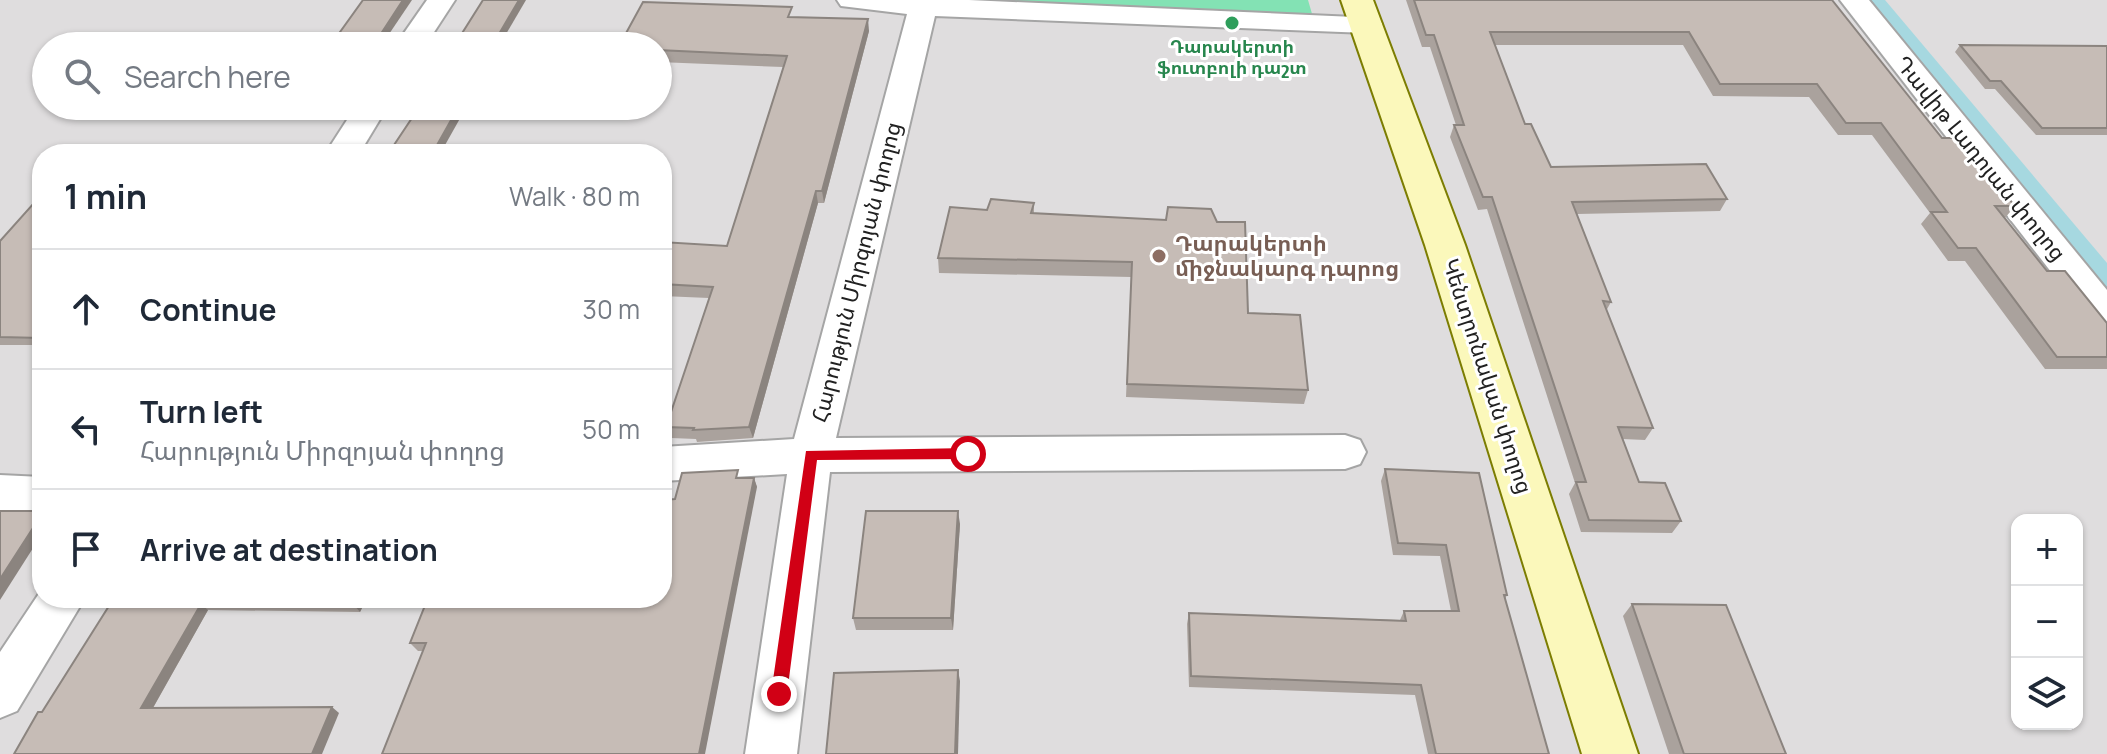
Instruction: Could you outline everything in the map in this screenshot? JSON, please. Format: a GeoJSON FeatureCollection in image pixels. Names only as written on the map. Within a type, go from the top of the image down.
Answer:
{"type":"FeatureCollection","features":[{"type":"Feature","properties":{"kind":"main road","name":"Կենտրոնական փողոց"},"geometry":{"type":"LineString","coordinates":[[1362,12],[1445,245],[1610,754]]}},
{"type":"Feature","properties":{"kind":"street"},"geometry":{"type":"LineString","coordinates":[[419,32],[441,0]]}},
{"type":"Feature","properties":{"kind":"street"},"geometry":{"type":"LineString","coordinates":[[851,0],[923,7],[1362,12]]}},
{"type":"Feature","properties":{"kind":"street","name":"Դավիթ Լադոյան փողոց"},"geometry":{"type":"LineString","coordinates":[[1854,0],[2107,316]]}},
{"type":"Feature","properties":{"kind":"street","name":"Հարություն Միրզոյան փողոց"},"geometry":{"type":"LineString","coordinates":[[771,754],[811,455],[923,7]]}},
{"type":"Feature","properties":{"kind":"street"},"geometry":{"type":"LineString","coordinates":[[348,144],[363,120]]}},
{"type":"Feature","properties":{"kind":"street"},"geometry":{"type":"LineString","coordinates":[[672,463],[811,455],[1345,452]]}},
{"type":"Feature","properties":{"kind":"street"},"geometry":{"type":"LineString","coordinates":[[0,493],[32,495]]}},
{"type":"Feature","properties":{"kind":"street"},"geometry":{"type":"LineString","coordinates":[[0,695],[56,608]]}},
{"type":"Feature","properties":{"kind":"shaded area"},"geometry":{"type":"Polygon","coordinates":[[[0,0],[2107,0],[2107,754],[0,754],[0,0]]]}},
{"type":"Feature","properties":{"kind":"green space","name":"Դարակերտի ֆուտբոլի դաշտ"},"geometry":{"type":"Polygon","coordinates":[[[972,0],[1308,0],[1317,31],[980,16],[984,1],[972,0]]]}},
{"type":"Feature","properties":{"kind":"building"},"geometry":{"type":"Polygon","coordinates":[[[363,0],[403,0],[382,32],[340,32],[363,0]]]}},
{"type":"Feature","properties":{"kind":"building"},"geometry":{"type":"Polygon","coordinates":[[[483,0],[519,0],[500,32],[463,32],[483,0]]]}},
{"type":"Feature","properties":{"kind":"building"},"geometry":{"type":"Polygon","coordinates":[[[1414,0],[1832,0],[1942,138],[1957,138],[2015,206],[1995,206],[2047,271],[2065,271],[2107,323],[2107,357],[2057,357],[1976,248],[1958,248],[1931,212],[1947,212],[1881,123],[1846,123],[1817,84],[1720,84],[1689,32],[1490,32],[1525,124],[1531,124],[1551,167],[1706,164],[1727,199],[1572,202],[1611,302],[1603,301],[1653,428],[1618,427],[1639,482],[1665,483],[1681,521],[1589,520],[1576,482],[1586,482],[1492,197],[1483,197],[1454,125],[1464,125],[1434,35],[1426,35],[1414,0]]]}},
{"type":"Feature","properties":{"kind":"building"},"geometry":{"type":"Polygon","coordinates":[[[643,2],[792,7],[788,17],[868,19],[822,191],[816,191],[749,427],[693,430],[672,427],[672,409],[713,287],[672,285],[672,243],[727,246],[787,56],[672,51],[672,32],[627,32],[643,2]]]}},
{"type":"Feature","properties":{"kind":"building"},"geometry":{"type":"Polygon","coordinates":[[[1960,45],[2107,46],[2107,128],[2042,128],[2001,81],[1990,81],[1960,45]]]}},
{"type":"Feature","properties":{"kind":"building"},"geometry":{"type":"Polygon","coordinates":[[[411,120],[451,120],[438,144],[395,144],[411,120]]]}},
{"type":"Feature","properties":{"kind":"building"},"geometry":{"type":"Polygon","coordinates":[[[991,199],[1034,203],[1031,213],[1166,220],[1168,207],[1211,209],[1217,222],[1245,222],[1248,313],[1300,315],[1308,390],[1127,384],[1132,262],[938,258],[950,207],[987,210],[991,199]]]}},
{"type":"Feature","properties":{"kind":"building"},"geometry":{"type":"Polygon","coordinates":[[[32,205],[32,338],[0,337],[0,241],[32,205]]]}},
{"type":"Feature","properties":{"kind":"building"},"geometry":{"type":"Polygon","coordinates":[[[1385,469],[1479,473],[1507,595],[1504,595],[1549,754],[1436,754],[1421,685],[1191,676],[1189,613],[1406,621],[1404,611],[1459,611],[1446,545],[1398,543],[1385,469]]]}},
{"type":"Feature","properties":{"kind":"building"},"geometry":{"type":"Polygon","coordinates":[[[738,470],[736,478],[754,478],[699,754],[382,754],[426,643],[410,643],[424,608],[672,608],[672,499],[675,499],[682,473],[738,470]]]}},
{"type":"Feature","properties":{"kind":"building"},"geometry":{"type":"Polygon","coordinates":[[[0,511],[32,511],[32,529],[0,579],[0,511]]]}},
{"type":"Feature","properties":{"kind":"building"},"geometry":{"type":"Polygon","coordinates":[[[866,511],[958,511],[951,618],[853,618],[866,511]]]}},
{"type":"Feature","properties":{"kind":"building"},"geometry":{"type":"Polygon","coordinates":[[[1632,604],[1726,605],[1786,754],[1684,754],[1632,604]]]}},
{"type":"Feature","properties":{"kind":"building"},"geometry":{"type":"Polygon","coordinates":[[[108,608],[199,608],[141,708],[332,707],[312,754],[14,754],[38,712],[42,712],[108,608]]]}},
{"type":"Feature","properties":{"kind":"building"},"geometry":{"type":"Polygon","coordinates":[[[958,670],[955,754],[826,754],[834,673],[958,670]]]}},
{"type":"Feature","properties":{"kind":"waterway"},"geometry":{"type":"LineString","coordinates":[[1871,0],[2107,286]]}},
{"type":"Feature","properties":{"kind":"place","name":"Դարակերտի ֆուտբոլի դաշտ"},"geometry":{"type":"Point","coordinates":[1232,23]}},
{"type":"Feature","properties":{"kind":"place","name":"Դարակերտի միջնակարգ դպրոց"},"geometry":{"type":"Point","coordinates":[1159,256]}},
{"type":"Feature","properties":{"kind":"route"},"geometry":{"type":"LineString","coordinates":[[779,694],[811,455],[968,454]]}}]}
